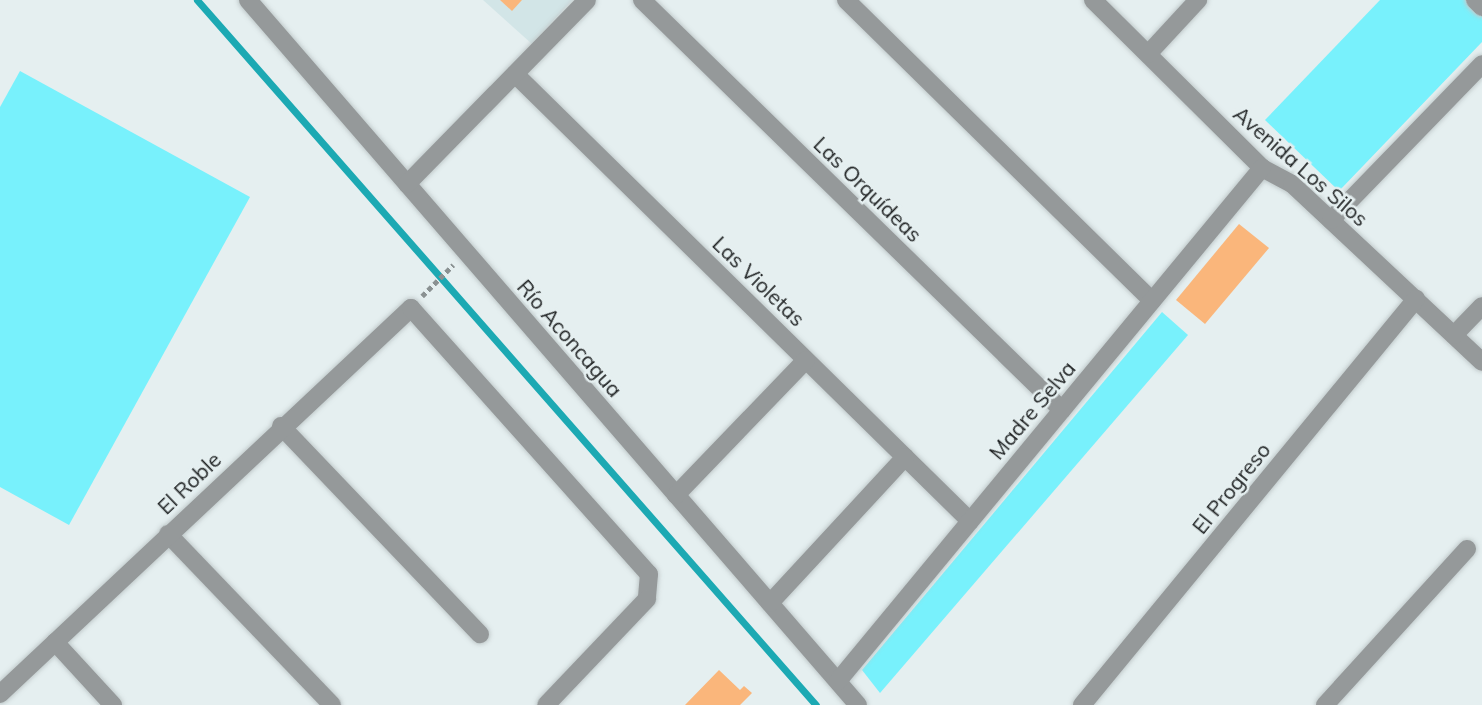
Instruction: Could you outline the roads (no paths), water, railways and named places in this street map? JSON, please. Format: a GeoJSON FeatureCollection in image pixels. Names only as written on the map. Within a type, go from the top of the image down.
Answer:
{"type":"FeatureCollection","features":[{"type":"Feature","properties":{"kind":"street","name":"Río Aconcagua"},"geometry":{"type":"LineString","coordinates":[[248,0],[858,705]]}},
{"type":"Feature","properties":{"kind":"street"},"geometry":{"type":"LineString","coordinates":[[407,184],[587,0]]}},
{"type":"Feature","properties":{"kind":"street","name":"Las Orquídeas"},"geometry":{"type":"LineString","coordinates":[[642,0],[1062,410]]}},
{"type":"Feature","properties":{"kind":"street"},"geometry":{"type":"LineString","coordinates":[[846,0],[1152,300]]}},
{"type":"Feature","properties":{"kind":"street","name":"Avenida Los Silos"},"geometry":{"type":"LineString","coordinates":[[1093,0],[1262,168],[1292,184],[1482,362]]}},
{"type":"Feature","properties":{"kind":"street"},"geometry":{"type":"LineString","coordinates":[[1148,54],[1198,0]]}},
{"type":"Feature","properties":{"kind":"street"},"geometry":{"type":"LineString","coordinates":[[1475,0],[1482,7]]}},
{"type":"Feature","properties":{"kind":"street"},"geometry":{"type":"LineString","coordinates":[[1331,220],[1482,64]]}},
{"type":"Feature","properties":{"kind":"street","name":"Las Violetas"},"geometry":{"type":"LineString","coordinates":[[515,74],[970,522]]}},
{"type":"Feature","properties":{"kind":"street","name":"Madre Selva"},"geometry":{"type":"LineString","coordinates":[[838,681],[1262,168]]}},
{"type":"Feature","properties":{"kind":"street","name":"El Progreso"},"geometry":{"type":"LineString","coordinates":[[1082,705],[1416,299]]}},
{"type":"Feature","properties":{"kind":"street"},"geometry":{"type":"LineString","coordinates":[[1454,335],[1482,306]]}},
{"type":"Feature","properties":{"kind":"street","name":"El Roble"},"geometry":{"type":"LineString","coordinates":[[0,694],[281,426],[411,308],[649,574],[647,599],[546,705]]}},
{"type":"Feature","properties":{"kind":"street"},"geometry":{"type":"LineString","coordinates":[[676,495],[806,360]]}},
{"type":"Feature","properties":{"kind":"street"},"geometry":{"type":"LineString","coordinates":[[281,426],[480,634]]}},
{"type":"Feature","properties":{"kind":"street"},"geometry":{"type":"LineString","coordinates":[[770,603],[905,457]]}},
{"type":"Feature","properties":{"kind":"street"},"geometry":{"type":"LineString","coordinates":[[167,534],[332,705]]}},
{"type":"Feature","properties":{"kind":"street"},"geometry":{"type":"LineString","coordinates":[[1325,705],[1467,550]]}},
{"type":"Feature","properties":{"kind":"street"},"geometry":{"type":"LineString","coordinates":[[55,642],[113,705]]}},
{"type":"Feature","properties":{"kind":"waterway"},"geometry":{"type":"LineString","coordinates":[[197,0],[816,705]]}}]}
